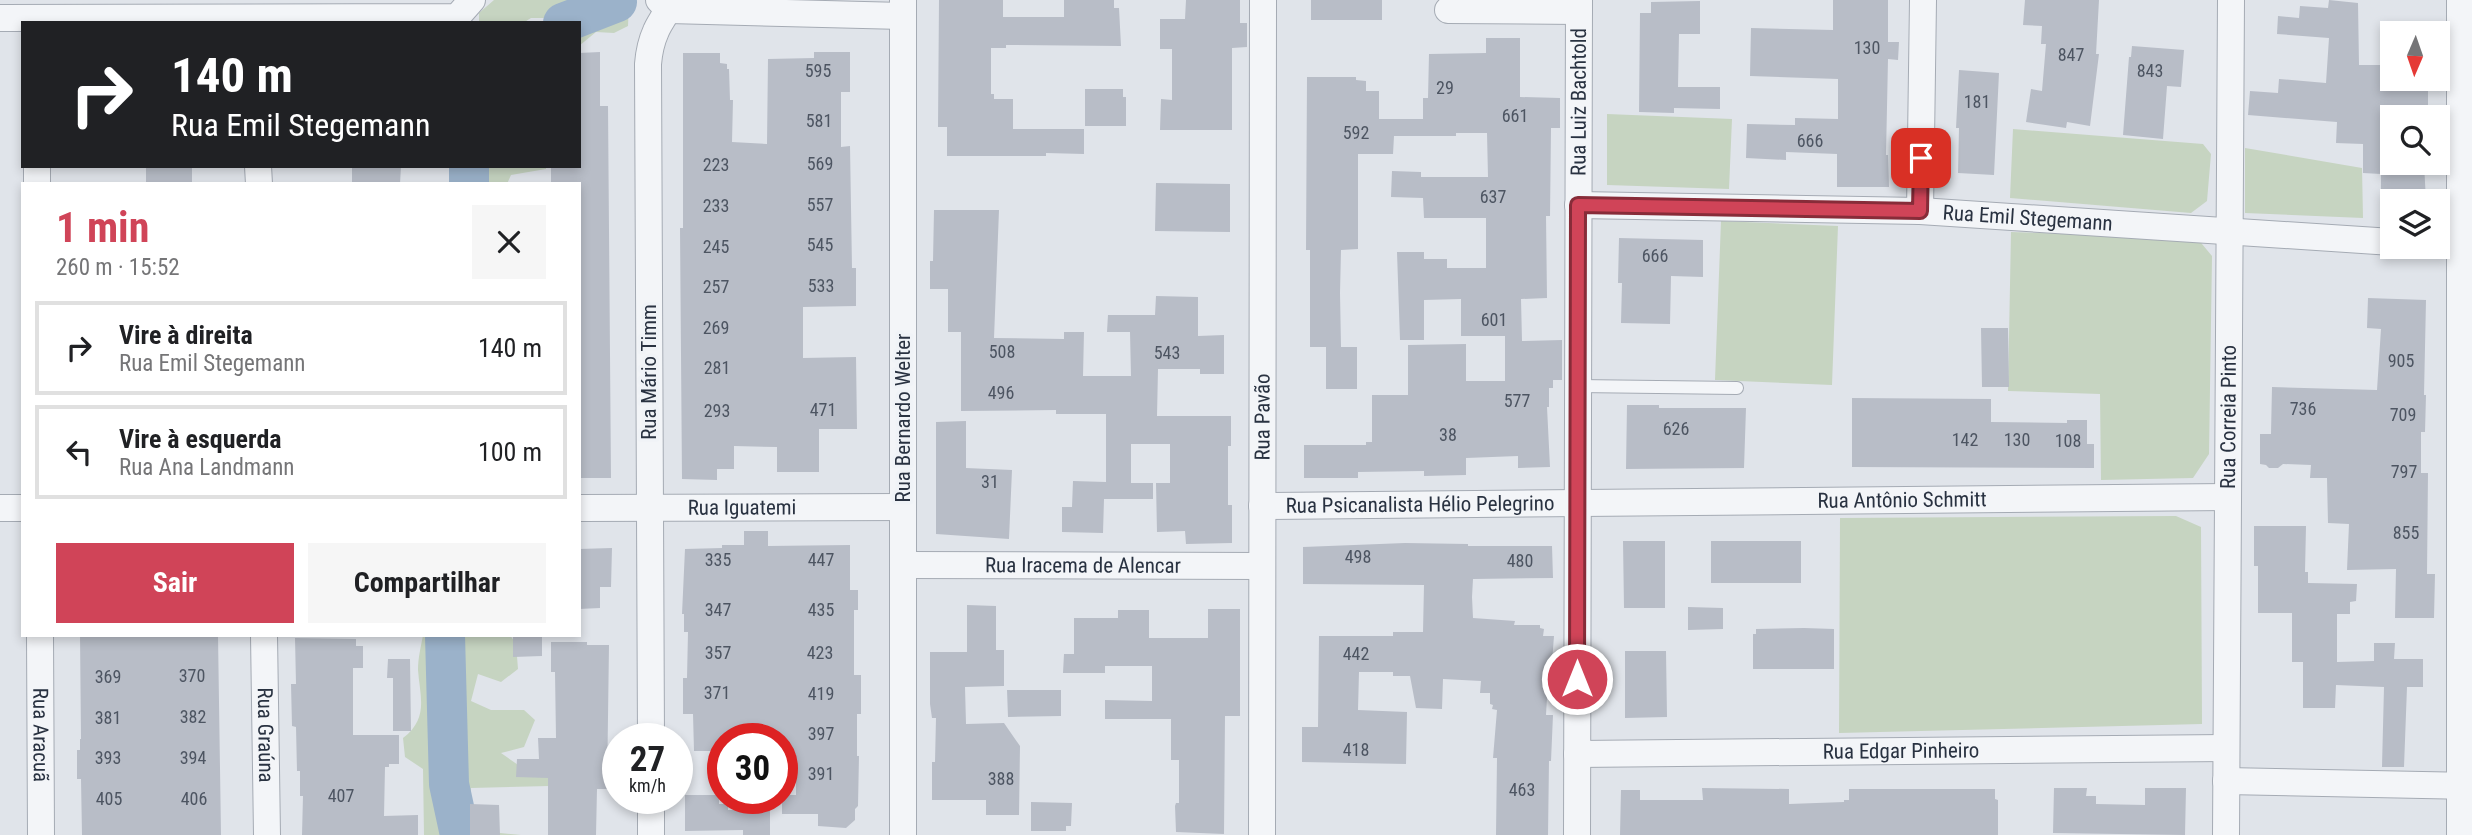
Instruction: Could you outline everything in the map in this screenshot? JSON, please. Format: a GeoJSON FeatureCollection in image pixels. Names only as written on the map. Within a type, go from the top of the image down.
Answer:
{"type":"FeatureCollection","features":[{"type":"Feature","properties":{"kind":"street","name":"Rua Pavão"},"geometry":{"type":"LineString","coordinates":[[1262,835],[1263,0]]}},
{"type":"Feature","properties":{"kind":"street"},"geometry":{"type":"LineString","coordinates":[[1920,211],[1923,0]]}},
{"type":"Feature","properties":{"kind":"street","name":"Rua Correia Pinto"},"geometry":{"type":"LineString","coordinates":[[2225,835],[2231,0]]}},
{"type":"Feature","properties":{"kind":"street"},"geometry":{"type":"LineString","coordinates":[[2460,0],[2457,247],[2466,785],[2460,835]]}},
{"type":"Feature","properties":{"kind":"street"},"geometry":{"type":"LineString","coordinates":[[665,3],[903,8]]}},
{"type":"Feature","properties":{"kind":"street","name":"Rua Mário Timm"},"geometry":{"type":"LineString","coordinates":[[651,723],[648,64],[653,37],[665,3]]}},
{"type":"Feature","properties":{"kind":"street"},"geometry":{"type":"LineString","coordinates":[[1448,10],[1579,5]]}},
{"type":"Feature","properties":{"kind":"street","name":"Rua Luiz Bachtold"},"geometry":{"type":"LineString","coordinates":[[1577,835],[1579,5]]}},
{"type":"Feature","properties":{"kind":"street"},"geometry":{"type":"LineString","coordinates":[[0,18],[36,14],[256,13],[462,6]]}},
{"type":"Feature","properties":{"kind":"street","name":"Rua Bernardo Welter"},"geometry":{"type":"LineString","coordinates":[[903,8],[903,835]]}},
{"type":"Feature","properties":{"kind":"street","name":"Rua Emil Stegemann"},"geometry":{"type":"LineString","coordinates":[[1578,205],[1920,211],[2380,241]]}},
{"type":"Feature","properties":{"kind":"street","name":"Rua Antônio Schmitt"},"geometry":{"type":"LineString","coordinates":[[1578,502],[2228,497]]}},
{"type":"Feature","properties":{"kind":"street","name":"Rua Psicanalista Hélio Pelegrino"},"geometry":{"type":"LineString","coordinates":[[1262,506],[1578,502]]}},
{"type":"Feature","properties":{"kind":"street"},"geometry":{"type":"LineString","coordinates":[[0,508],[21,508]]}},
{"type":"Feature","properties":{"kind":"street","name":"Rua Iguatemi"},"geometry":{"type":"LineString","coordinates":[[581,508],[903,508]]}},
{"type":"Feature","properties":{"kind":"street","name":"Rua Iracema de Alencar"},"geometry":{"type":"LineString","coordinates":[[903,565],[1262,566]]}},
{"type":"Feature","properties":{"kind":"street","name":"Rua Aracuã"},"geometry":{"type":"LineString","coordinates":[[40,637],[41,835]]}},
{"type":"Feature","properties":{"kind":"street","name":"Rua Graúna"},"geometry":{"type":"LineString","coordinates":[[264,637],[267,835]]}},
{"type":"Feature","properties":{"kind":"street","name":"Rua Edgar Pinheiro"},"geometry":{"type":"LineString","coordinates":[[1577,754],[2226,748]]}},
{"type":"Feature","properties":{"kind":"street"},"geometry":{"type":"LineString","coordinates":[[2226,781],[2466,785]]}},
{"type":"Feature","properties":{"kind":"street"},"geometry":{"type":"LineString","coordinates":[[651,814],[651,835]]}},
{"type":"Feature","properties":{"kind":"lane"},"geometry":{"type":"LineString","coordinates":[[1578,386],[1737,388]]}},
{"type":"Feature","properties":{"kind":"green space"},"geometry":{"type":"Polygon","coordinates":[[[494,0],[595,0],[567,18],[479,21],[479,13],[494,0]]]}},
{"type":"Feature","properties":{"kind":"green space"},"geometry":{"type":"Polygon","coordinates":[[[629,3],[628,26],[614,33],[596,32],[581,44],[581,25],[629,3]]]}},
{"type":"Feature","properties":{"kind":"green space"},"geometry":{"type":"Polygon","coordinates":[[[1607,114],[1732,119],[1729,189],[1607,185],[1607,114]]]}},
{"type":"Feature","properties":{"kind":"green space"},"geometry":{"type":"Polygon","coordinates":[[[2013,129],[2203,144],[2211,154],[2207,201],[2191,213],[2010,198],[2013,129]]]}},
{"type":"Feature","properties":{"kind":"green space"},"geometry":{"type":"Polygon","coordinates":[[[2245,148],[2362,168],[2363,218],[2245,213],[2245,148]]]}},
{"type":"Feature","properties":{"kind":"green space"},"geometry":{"type":"Polygon","coordinates":[[[472,168],[546,168],[511,175],[508,182],[473,182],[472,168]]]}},
{"type":"Feature","properties":{"kind":"green space"},"geometry":{"type":"Polygon","coordinates":[[[1721,221],[1838,226],[1832,385],[1715,380],[1721,221]]]}},
{"type":"Feature","properties":{"kind":"green space"},"geometry":{"type":"Polygon","coordinates":[[[2011,232],[2197,238],[2212,256],[2209,454],[2193,478],[2101,480],[2100,394],[2008,391],[2011,232]]]}},
{"type":"Feature","properties":{"kind":"green space"},"geometry":{"type":"Polygon","coordinates":[[[2176,516],[2201,527],[2202,724],[1839,733],[1840,518],[2176,516]]]}},
{"type":"Feature","properties":{"kind":"green space"},"geometry":{"type":"Polygon","coordinates":[[[423,637],[439,637],[441,743],[443,765],[452,797],[448,709],[451,637],[511,637],[516,644],[518,669],[501,682],[478,674],[471,701],[491,710],[524,710],[535,720],[524,747],[501,753],[521,767],[555,763],[549,786],[471,788],[471,830],[521,835],[463,835],[461,828],[459,835],[424,835],[423,769],[405,757],[403,738],[417,723],[420,715],[418,666],[423,637]]]}},
{"type":"Feature","properties":{"kind":"building"},"geometry":{"type":"Polygon","coordinates":[[[939,0],[1003,0],[1003,17],[1064,17],[1064,0],[1114,0],[1114,8],[1119,8],[1121,46],[1006,45],[1006,48],[991,48],[991,94],[994,94],[994,99],[1013,99],[1013,129],[1084,129],[1084,154],[947,156],[947,127],[938,127],[939,0]]]}},
{"type":"Feature","properties":{"kind":"building"},"geometry":{"type":"Polygon","coordinates":[[[1186,0],[1240,0],[1240,23],[1247,23],[1247,47],[1232,48],[1232,130],[1160,130],[1161,99],[1172,100],[1172,49],[1160,49],[1160,19],[1185,19],[1186,0]]]}},
{"type":"Feature","properties":{"kind":"building"},"geometry":{"type":"Polygon","coordinates":[[[1311,0],[1382,0],[1382,20],[1311,20],[1311,0]]]}},
{"type":"Feature","properties":{"kind":"building"},"geometry":{"type":"Polygon","coordinates":[[[1833,0],[1888,0],[1888,42],[1899,42],[1898,60],[1888,59],[1886,155],[1889,187],[1837,187],[1837,154],[1786,152],[1786,160],[1746,158],[1747,124],[1795,125],[1795,118],[1838,119],[1838,79],[1750,76],[1751,28],[1833,30],[1833,0]]]}},
{"type":"Feature","properties":{"kind":"building"},"geometry":{"type":"Polygon","coordinates":[[[2025,0],[2099,0],[2096,54],[2099,54],[2090,126],[2067,122],[2066,128],[2026,122],[2031,89],[2042,91],[2046,44],[2041,44],[2042,26],[2023,25],[2025,0]]]}},
{"type":"Feature","properties":{"kind":"building"},"geometry":{"type":"Polygon","coordinates":[[[2329,0],[2358,3],[2359,65],[2380,65],[2380,91],[2428,91],[2428,105],[2380,105],[2380,174],[2363,173],[2363,144],[2336,143],[2337,122],[2248,115],[2250,91],[2278,93],[2279,79],[2326,83],[2329,38],[2277,34],[2278,16],[2299,18],[2300,6],[2328,8],[2329,0]]]}},
{"type":"Feature","properties":{"kind":"building"},"geometry":{"type":"Polygon","coordinates":[[[1700,1],[1700,34],[1679,34],[1678,87],[1720,87],[1720,109],[1674,108],[1674,113],[1639,112],[1640,13],[1651,13],[1651,2],[1700,1]]]}},
{"type":"Feature","properties":{"kind":"building"},"geometry":{"type":"Polygon","coordinates":[[[1486,38],[1520,38],[1520,97],[1560,98],[1560,128],[1551,128],[1550,216],[1546,216],[1547,298],[1521,299],[1522,341],[1562,340],[1562,380],[1553,380],[1553,388],[1549,388],[1547,407],[1550,467],[1518,468],[1518,456],[1466,458],[1466,475],[1424,476],[1424,471],[1358,472],[1358,478],[1304,478],[1304,445],[1366,445],[1366,442],[1372,442],[1372,395],[1408,395],[1408,345],[1466,344],[1466,381],[1505,381],[1505,336],[1461,336],[1461,299],[1424,300],[1424,340],[1400,340],[1397,252],[1424,252],[1424,259],[1447,259],[1447,268],[1486,268],[1486,218],[1424,218],[1423,198],[1391,197],[1392,171],[1421,172],[1421,177],[1488,177],[1487,133],[1456,133],[1456,136],[1394,136],[1393,154],[1358,154],[1358,249],[1341,250],[1340,293],[1341,347],[1357,347],[1357,389],[1326,389],[1326,347],[1310,347],[1310,250],[1306,250],[1307,77],[1356,77],[1356,80],[1366,81],[1366,91],[1379,91],[1379,119],[1423,119],[1423,98],[1428,98],[1429,54],[1486,53],[1486,38]]]}},
{"type":"Feature","properties":{"kind":"building"},"geometry":{"type":"Polygon","coordinates":[[[2132,46],[2184,50],[2181,87],[2167,86],[2163,139],[2123,135],[2132,46]]]}},
{"type":"Feature","properties":{"kind":"building"},"geometry":{"type":"Polygon","coordinates":[[[600,52],[600,106],[608,106],[611,478],[581,478],[581,182],[551,182],[551,168],[581,168],[581,53],[600,52]]]}},
{"type":"Feature","properties":{"kind":"building"},"geometry":{"type":"Polygon","coordinates":[[[814,52],[850,52],[850,92],[841,92],[841,147],[850,146],[852,268],[856,268],[856,306],[803,307],[803,358],[856,357],[857,429],[819,429],[819,472],[777,472],[777,447],[734,446],[734,469],[717,469],[717,480],[682,479],[680,228],[683,228],[683,53],[720,53],[720,63],[727,64],[729,69],[730,100],[733,100],[732,142],[767,144],[768,59],[814,58],[814,52]]]}},
{"type":"Feature","properties":{"kind":"building"},"geometry":{"type":"Polygon","coordinates":[[[1959,70],[1999,73],[1994,175],[1958,173],[1959,128],[1956,128],[1959,70]]]}},
{"type":"Feature","properties":{"kind":"building"},"geometry":{"type":"Polygon","coordinates":[[[1085,89],[1123,89],[1123,97],[1126,97],[1126,126],[1085,126],[1085,89]]]}},
{"type":"Feature","properties":{"kind":"building"},"geometry":{"type":"Polygon","coordinates":[[[146,168],[192,168],[192,182],[146,182],[146,168]]]}},
{"type":"Feature","properties":{"kind":"building"},"geometry":{"type":"Polygon","coordinates":[[[352,168],[401,168],[400,182],[352,182],[352,168]]]}},
{"type":"Feature","properties":{"kind":"building"},"geometry":{"type":"Polygon","coordinates":[[[2381,175],[2425,175],[2425,189],[2381,189],[2381,175]]]}},
{"type":"Feature","properties":{"kind":"building"},"geometry":{"type":"Polygon","coordinates":[[[1156,183],[1230,184],[1230,232],[1155,231],[1156,183]]]}},
{"type":"Feature","properties":{"kind":"building"},"geometry":{"type":"Polygon","coordinates":[[[934,210],[999,210],[994,338],[1064,339],[1064,332],[1084,332],[1083,376],[1131,376],[1130,332],[1107,332],[1108,315],[1155,315],[1156,296],[1198,297],[1198,336],[1224,335],[1224,374],[1200,374],[1200,369],[1158,369],[1157,416],[1231,416],[1228,505],[1232,505],[1232,543],[1186,544],[1185,531],[1157,532],[1156,483],[1170,483],[1170,444],[1131,444],[1131,483],[1153,483],[1153,499],[1104,499],[1103,533],[1062,532],[1062,507],[1072,507],[1073,481],[1106,482],[1106,414],[1056,414],[1056,410],[961,411],[961,332],[948,332],[948,289],[930,289],[934,210]]]}},
{"type":"Feature","properties":{"kind":"building"},"geometry":{"type":"Polygon","coordinates":[[[1619,238],[1703,240],[1703,277],[1671,276],[1670,324],[1621,323],[1619,238]]]}},
{"type":"Feature","properties":{"kind":"building"},"geometry":{"type":"Polygon","coordinates":[[[2368,298],[2426,300],[2425,432],[2421,432],[2421,473],[2428,473],[2427,574],[2435,574],[2434,618],[2395,618],[2396,569],[2347,570],[2349,524],[2328,523],[2327,478],[2310,478],[2311,465],[2283,464],[2278,468],[2269,468],[2260,464],[2260,434],[2271,434],[2272,387],[2377,390],[2381,329],[2367,328],[2368,298]]]}},
{"type":"Feature","properties":{"kind":"building"},"geometry":{"type":"Polygon","coordinates":[[[1981,328],[2008,328],[2009,387],[1982,387],[1981,328]]]}},
{"type":"Feature","properties":{"kind":"building"},"geometry":{"type":"Polygon","coordinates":[[[1852,398],[1991,399],[1991,422],[2067,423],[2067,420],[2087,420],[2087,444],[2094,444],[2094,468],[1852,467],[1852,398]]]}},
{"type":"Feature","properties":{"kind":"building"},"geometry":{"type":"Polygon","coordinates":[[[1627,405],[1659,405],[1659,408],[1746,408],[1744,468],[1626,469],[1627,405]]]}},
{"type":"Feature","properties":{"kind":"building"},"geometry":{"type":"Polygon","coordinates":[[[966,421],[966,468],[1012,470],[1009,539],[936,534],[936,422],[966,421]]]}},
{"type":"Feature","properties":{"kind":"building"},"geometry":{"type":"Polygon","coordinates":[[[2254,526],[2306,526],[2305,572],[2308,572],[2308,583],[2357,584],[2356,601],[2350,602],[2350,614],[2337,614],[2337,662],[2374,661],[2374,643],[2395,643],[2394,659],[2423,659],[2423,687],[2407,687],[2404,767],[2382,767],[2384,687],[2336,685],[2335,708],[2303,708],[2303,662],[2292,662],[2292,613],[2258,613],[2258,566],[2254,566],[2254,526]]]}},
{"type":"Feature","properties":{"kind":"building"},"geometry":{"type":"Polygon","coordinates":[[[744,531],[768,531],[768,546],[850,545],[850,590],[858,590],[858,610],[854,610],[854,675],[861,675],[861,714],[857,714],[858,806],[855,809],[855,820],[846,828],[818,826],[818,814],[798,814],[798,723],[707,723],[707,751],[694,751],[693,714],[683,714],[683,678],[687,678],[688,632],[684,632],[682,614],[685,549],[744,545],[744,531]]]}},
{"type":"Feature","properties":{"kind":"building"},"geometry":{"type":"Polygon","coordinates":[[[1623,541],[1665,541],[1665,608],[1624,608],[1623,541]]]}},
{"type":"Feature","properties":{"kind":"building"},"geometry":{"type":"Polygon","coordinates":[[[1711,541],[1801,541],[1801,583],[1711,583],[1711,541]]]}},
{"type":"Feature","properties":{"kind":"building"},"geometry":{"type":"Polygon","coordinates":[[[1405,543],[1552,546],[1553,578],[1473,579],[1472,597],[1473,618],[1515,621],[1514,625],[1540,625],[1540,628],[1544,629],[1543,636],[1554,636],[1552,662],[1549,662],[1546,715],[1553,715],[1548,835],[1496,835],[1497,758],[1493,758],[1497,710],[1492,709],[1490,693],[1480,693],[1481,681],[1443,679],[1442,709],[1416,708],[1410,676],[1393,676],[1393,672],[1359,672],[1358,710],[1407,712],[1406,764],[1302,762],[1302,727],[1318,727],[1319,636],[1393,636],[1393,632],[1423,632],[1424,585],[1303,584],[1303,547],[1405,543]]]}},
{"type":"Feature","properties":{"kind":"building"},"geometry":{"type":"Polygon","coordinates":[[[612,548],[611,587],[600,587],[600,608],[581,609],[581,549],[612,548]]]}},
{"type":"Feature","properties":{"kind":"building"},"geometry":{"type":"Polygon","coordinates":[[[967,605],[996,606],[996,650],[1004,650],[1004,686],[965,687],[966,724],[1004,723],[1020,746],[1019,815],[986,815],[986,800],[932,800],[936,718],[932,718],[930,704],[930,652],[967,652],[967,605]]]}},
{"type":"Feature","properties":{"kind":"building"},"geometry":{"type":"Polygon","coordinates":[[[1688,607],[1723,608],[1723,629],[1688,630],[1688,607]]]}},
{"type":"Feature","properties":{"kind":"building"},"geometry":{"type":"Polygon","coordinates":[[[1208,609],[1240,609],[1240,716],[1225,716],[1224,834],[1176,832],[1179,760],[1171,760],[1171,719],[1105,719],[1105,700],[1152,701],[1152,666],[1105,666],[1105,673],[1063,673],[1064,654],[1074,654],[1074,618],[1118,618],[1118,610],[1149,610],[1149,638],[1208,638],[1208,609]]]}},
{"type":"Feature","properties":{"kind":"building"},"geometry":{"type":"Polygon","coordinates":[[[1756,629],[1834,629],[1834,669],[1753,669],[1753,634],[1756,634],[1756,629]]]}},
{"type":"Feature","properties":{"kind":"building"},"geometry":{"type":"Polygon","coordinates":[[[80,637],[218,637],[221,835],[82,835],[81,779],[77,779],[77,750],[80,750],[80,637]]]}},
{"type":"Feature","properties":{"kind":"building"},"geometry":{"type":"Polygon","coordinates":[[[513,637],[542,637],[542,656],[513,657],[513,637]]]}},
{"type":"Feature","properties":{"kind":"building"},"geometry":{"type":"Polygon","coordinates":[[[295,638],[356,639],[356,646],[363,646],[363,668],[353,668],[353,735],[399,735],[399,764],[385,767],[384,816],[418,815],[418,835],[302,835],[303,796],[300,796],[300,771],[297,771],[296,727],[292,726],[291,684],[296,684],[295,638]]]}},
{"type":"Feature","properties":{"kind":"building"},"geometry":{"type":"Polygon","coordinates":[[[551,642],[609,645],[608,723],[602,723],[602,789],[597,789],[596,835],[548,835],[548,778],[516,777],[517,759],[539,759],[538,738],[556,738],[555,672],[551,672],[551,642]]]}},
{"type":"Feature","properties":{"kind":"building"},"geometry":{"type":"Polygon","coordinates":[[[1625,651],[1666,651],[1667,717],[1625,718],[1625,651]]]}},
{"type":"Feature","properties":{"kind":"building"},"geometry":{"type":"Polygon","coordinates":[[[388,659],[410,659],[411,731],[393,731],[393,678],[387,678],[388,659]]]}},
{"type":"Feature","properties":{"kind":"building"},"geometry":{"type":"Polygon","coordinates":[[[1007,690],[1061,690],[1061,716],[1008,717],[1007,690]]]}},
{"type":"Feature","properties":{"kind":"building"},"geometry":{"type":"Polygon","coordinates":[[[1702,788],[1789,789],[1789,804],[1844,802],[1849,800],[1849,789],[1995,789],[1995,799],[1998,800],[1998,835],[1620,835],[1621,790],[1640,790],[1640,800],[1703,800],[1702,788]]]}},
{"type":"Feature","properties":{"kind":"building"},"geometry":{"type":"Polygon","coordinates":[[[2054,788],[2087,788],[2086,796],[2096,796],[2096,804],[2145,805],[2145,788],[2186,788],[2185,835],[2053,833],[2054,788]]]}},
{"type":"Feature","properties":{"kind":"building"},"geometry":{"type":"Polygon","coordinates":[[[693,795],[707,795],[707,814],[770,814],[770,835],[743,835],[743,830],[685,831],[685,814],[693,814],[693,795]]]}},
{"type":"Feature","properties":{"kind":"building"},"geometry":{"type":"Polygon","coordinates":[[[1031,802],[1072,803],[1071,826],[1066,826],[1066,831],[1031,831],[1031,802]]]}},
{"type":"Feature","properties":{"kind":"building"},"geometry":{"type":"Polygon","coordinates":[[[470,804],[499,805],[500,835],[470,835],[470,804]]]}},
{"type":"Feature","properties":{"kind":"waterway"},"geometry":{"type":"LineString","coordinates":[[568,21],[617,2]]}},
{"type":"Feature","properties":{"kind":"waterway"},"geometry":{"type":"LineString","coordinates":[[469,168],[469,182]]}},
{"type":"Feature","properties":{"kind":"waterway"},"geometry":{"type":"LineString","coordinates":[[445,637],[449,784],[460,835]]}},
{"type":"Feature","properties":{"kind":"route"},"geometry":{"type":"LineString","coordinates":[[1577,679],[1578,205],[1920,211],[1921,158]]}}]}
